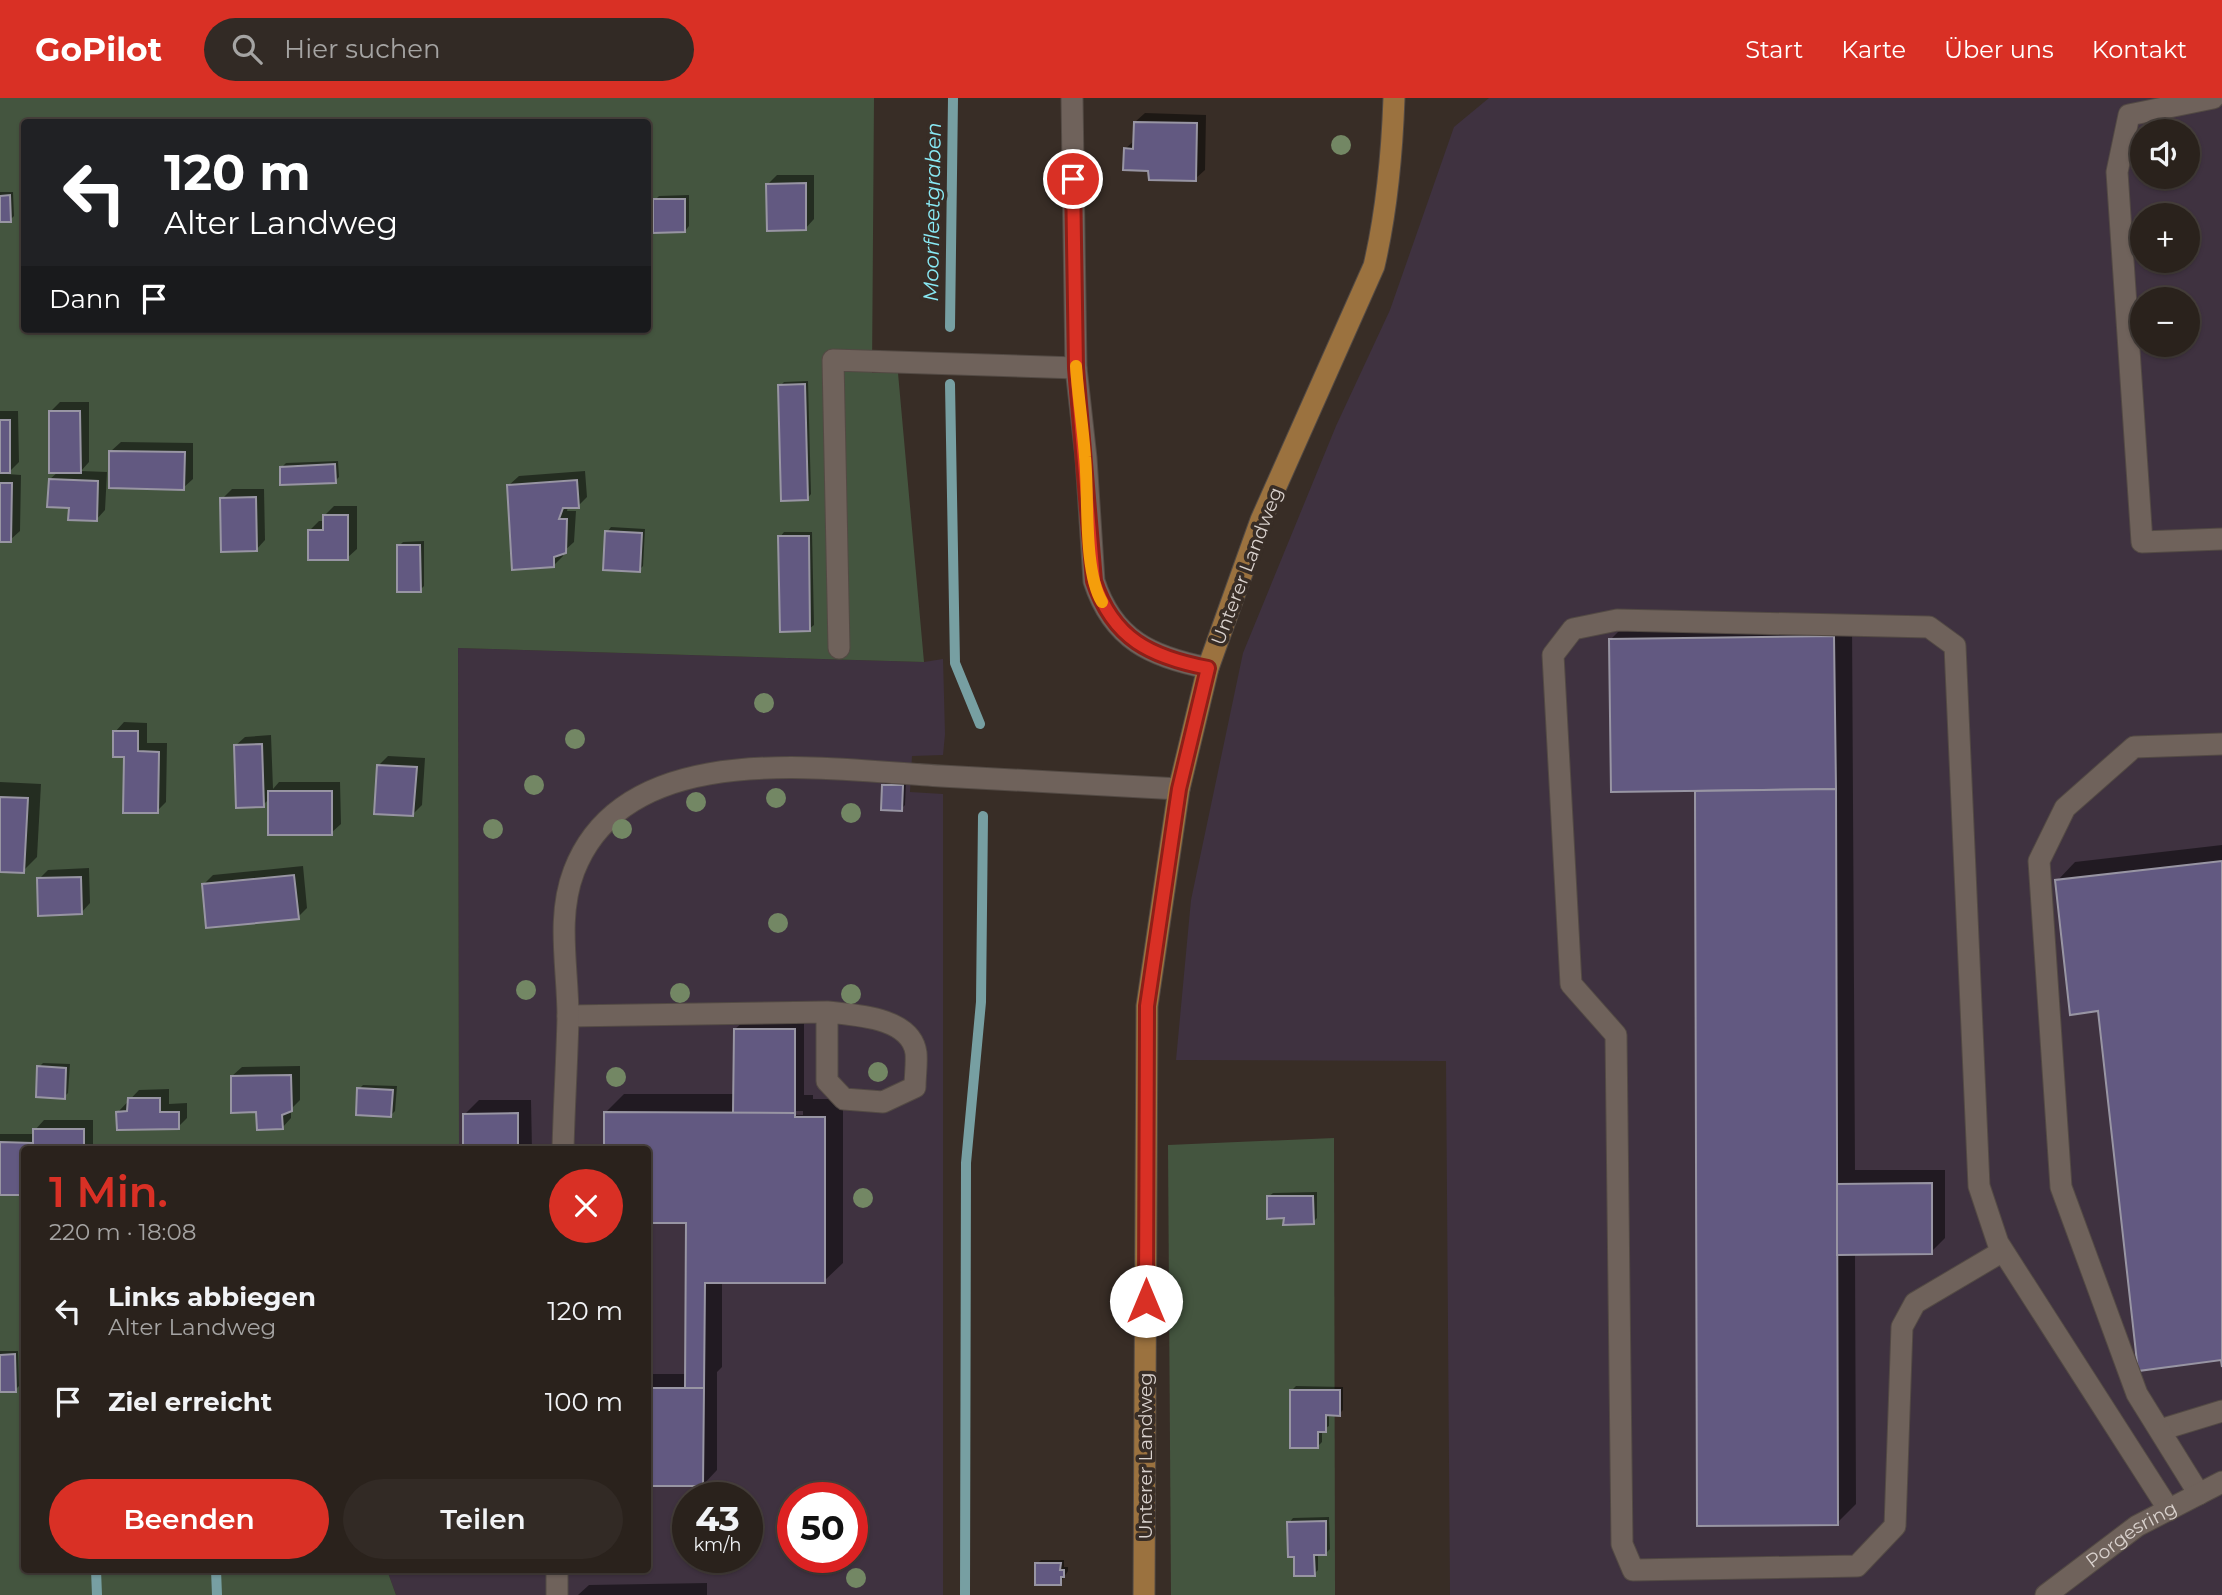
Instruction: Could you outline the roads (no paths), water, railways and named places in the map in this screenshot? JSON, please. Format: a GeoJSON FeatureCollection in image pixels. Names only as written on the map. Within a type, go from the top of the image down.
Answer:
{"type":"FeatureCollection","features":[{"type":"Feature","properties":{"kind":"main road","name":"Unterer Landweg"},"geometry":{"type":"LineString","coordinates":[[1144,1595],[1147,1006],[1179,789],[1208,668],[1261,520],[1374,266],[1389,182],[1394,98]]}},
{"type":"Feature","properties":{"kind":"street"},"geometry":{"type":"LineString","coordinates":[[1072,98],[1076,368],[1086,458],[1094,581],[1100,598],[1128,637],[1161,657],[1208,668]]}},
{"type":"Feature","properties":{"kind":"street"},"geometry":{"type":"LineString","coordinates":[[2213,98],[2129,115],[2117,172],[2142,542],[2222,538]]}},
{"type":"Feature","properties":{"kind":"street"},"geometry":{"type":"LineString","coordinates":[[839,648],[833,360],[1076,368]]}},
{"type":"Feature","properties":{"kind":"street"},"geometry":{"type":"LineString","coordinates":[[2003,1251],[1915,1303],[1902,1327],[1895,1526],[1857,1566],[1633,1570],[1622,1544],[1616,1035],[1572,984],[1553,655],[1573,629],[1617,620],[1929,628],[1955,646],[1979,1186],[1998,1243],[2169,1510]]}},
{"type":"Feature","properties":{"kind":"street"},"geometry":{"type":"LineString","coordinates":[[2199,1494],[2137,1394],[2061,1187],[2039,861],[2064,808],[2134,747],[2222,744]]}},
{"type":"Feature","properties":{"kind":"street"},"geometry":{"type":"LineString","coordinates":[[563,1146],[568,1016],[564,909],[574,870],[597,829],[622,805],[655,789],[700,775],[750,768],[824,769],[1179,789]]}},
{"type":"Feature","properties":{"kind":"street"},"geometry":{"type":"LineString","coordinates":[[568,1016],[827,1012],[885,1020],[904,1032],[916,1051],[915,1087],[883,1102],[844,1099],[828,1082],[827,1012]]}},
{"type":"Feature","properties":{"kind":"street"},"geometry":{"type":"LineString","coordinates":[[2160,1430],[2222,1411]]}},
{"type":"Feature","properties":{"kind":"street","name":"Porgesring"},"geometry":{"type":"LineString","coordinates":[[2046,1595],[2137,1526],[2222,1482]]}},
{"type":"Feature","properties":{"kind":"street"},"geometry":{"type":"LineString","coordinates":[[557,1573],[557,1595]]}},
{"type":"Feature","properties":{"kind":"waterway","name":"Moorfleetgraben"},"geometry":{"type":"LineString","coordinates":[[950,327],[953,98]]}},
{"type":"Feature","properties":{"kind":"waterway"},"geometry":{"type":"LineString","coordinates":[[950,384],[955,663],[980,724]]}},
{"type":"Feature","properties":{"kind":"waterway"},"geometry":{"type":"LineString","coordinates":[[965,1595],[966,1163],[981,1002],[983,816]]}},
{"type":"Feature","properties":{"kind":"waterway"},"geometry":{"type":"LineString","coordinates":[[96,1573],[97,1595]]}},
{"type":"Feature","properties":{"kind":"waterway"},"geometry":{"type":"LineString","coordinates":[[216,1573],[217,1595]]}}]}
